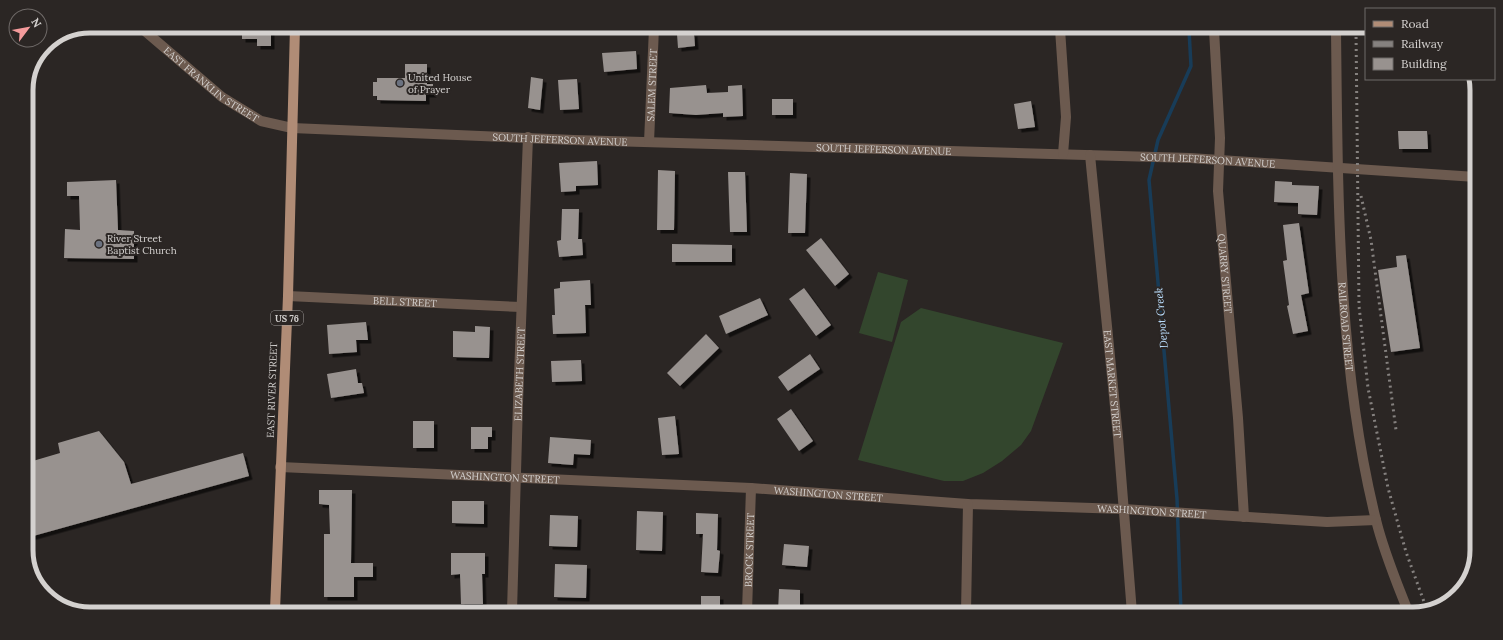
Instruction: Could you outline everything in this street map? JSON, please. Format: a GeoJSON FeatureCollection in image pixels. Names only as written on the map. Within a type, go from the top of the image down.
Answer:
{"type":"FeatureCollection","features":[{"type":"Feature","properties":{"kind":"main road","name":"EAST RIVER STREET"},"geometry":{"type":"LineString","coordinates":[[275,607],[288,296],[295,33]]}},
{"type":"Feature","properties":{"kind":"street","name":"EAST FRANKLIN STREET"},"geometry":{"type":"LineString","coordinates":[[147,33],[200,80],[225,99],[261,121],[292,128]]}},
{"type":"Feature","properties":{"kind":"street","name":"SALEM STREET"},"geometry":{"type":"LineString","coordinates":[[649,142],[654,33]]}},
{"type":"Feature","properties":{"kind":"street"},"geometry":{"type":"LineString","coordinates":[[1060,33],[1066,117],[1063,154]]}},
{"type":"Feature","properties":{"kind":"street","name":"QUARRY STREET"},"geometry":{"type":"LineString","coordinates":[[1214,33],[1220,138],[1218,191],[1238,418],[1244,517]]}},
{"type":"Feature","properties":{"kind":"street","name":"RAILROAD STREET"},"geometry":{"type":"LineString","coordinates":[[1336,33],[1344,298],[1353,396],[1376,520],[1389,565],[1406,607]]}},
{"type":"Feature","properties":{"kind":"street","name":"SOUTH JEFFERSON AVENUE"},"geometry":{"type":"LineString","coordinates":[[292,128],[649,142],[1148,156],[1470,177]]}},
{"type":"Feature","properties":{"kind":"street","name":"ELIZABETH STREET"},"geometry":{"type":"LineString","coordinates":[[512,607],[521,307],[528,138]]}},
{"type":"Feature","properties":{"kind":"street","name":"EAST MARKET STREET"},"geometry":{"type":"LineString","coordinates":[[1090,155],[1118,437],[1131,607]]}},
{"type":"Feature","properties":{"kind":"street","name":"BELL STREET"},"geometry":{"type":"LineString","coordinates":[[288,296],[521,307]]}},
{"type":"Feature","properties":{"kind":"street","name":"WASHINGTON STREET"},"geometry":{"type":"LineString","coordinates":[[280,467],[751,488],[968,504],[1123,509],[1327,522],[1376,520]]}},
{"type":"Feature","properties":{"kind":"street","name":"BROCK STREET"},"geometry":{"type":"LineString","coordinates":[[747,607],[751,488]]}},
{"type":"Feature","properties":{"kind":"street"},"geometry":{"type":"LineString","coordinates":[[966,607],[968,504]]}},
{"type":"Feature","properties":{"kind":"green space"},"geometry":{"type":"Polygon","coordinates":[[[878,272],[908,280],[892,342],[859,333],[878,272]]]}},
{"type":"Feature","properties":{"kind":"green space"},"geometry":{"type":"Polygon","coordinates":[[[921,308],[1063,343],[1031,431],[1021,445],[1002,461],[983,473],[963,481],[944,481],[858,460],[901,322],[921,308]]]}},
{"type":"Feature","properties":{"kind":"building"},"geometry":{"type":"Polygon","coordinates":[[[242,33],[271,33],[271,46],[257,46],[257,39],[242,39],[242,33]]]}},
{"type":"Feature","properties":{"kind":"building"},"geometry":{"type":"Polygon","coordinates":[[[694,33],[695,46],[678,48],[677,34],[694,33]]]}},
{"type":"Feature","properties":{"kind":"building"},"geometry":{"type":"Polygon","coordinates":[[[636,51],[637,69],[604,72],[602,53],[636,51]]]}},
{"type":"Feature","properties":{"kind":"building","name":"United House of Prayer"},"geometry":{"type":"Polygon","coordinates":[[[405,64],[427,64],[427,84],[433,84],[433,94],[426,94],[426,101],[377,100],[377,96],[373,96],[373,82],[377,82],[377,78],[405,78],[405,64]]]}},
{"type":"Feature","properties":{"kind":"building"},"geometry":{"type":"Polygon","coordinates":[[[531,77],[543,79],[540,110],[528,108],[531,77]]]}},
{"type":"Feature","properties":{"kind":"building"},"geometry":{"type":"Polygon","coordinates":[[[577,79],[579,109],[560,110],[558,80],[577,79]]]}},
{"type":"Feature","properties":{"kind":"building"},"geometry":{"type":"Polygon","coordinates":[[[706,85],[707,93],[728,92],[728,86],[742,85],[743,116],[723,117],[723,113],[696,115],[669,113],[670,88],[706,85]]]}},
{"type":"Feature","properties":{"kind":"building"},"geometry":{"type":"Polygon","coordinates":[[[772,99],[793,99],[793,115],[772,115],[772,99]]]}},
{"type":"Feature","properties":{"kind":"building"},"geometry":{"type":"Polygon","coordinates":[[[1031,101],[1035,127],[1018,129],[1014,104],[1031,101]]]}},
{"type":"Feature","properties":{"kind":"building"},"geometry":{"type":"Polygon","coordinates":[[[1398,131],[1427,131],[1428,149],[1399,149],[1398,131]]]}},
{"type":"Feature","properties":{"kind":"building"},"geometry":{"type":"Polygon","coordinates":[[[597,161],[598,185],[576,186],[576,191],[561,192],[559,163],[597,161]]]}},
{"type":"Feature","properties":{"kind":"building"},"geometry":{"type":"Polygon","coordinates":[[[658,170],[675,171],[674,230],[657,230],[658,170]]]}},
{"type":"Feature","properties":{"kind":"building"},"geometry":{"type":"Polygon","coordinates":[[[728,172],[745,172],[747,232],[730,232],[728,172]]]}},
{"type":"Feature","properties":{"kind":"building"},"geometry":{"type":"Polygon","coordinates":[[[790,173],[807,174],[805,233],[788,233],[790,173]]]}},
{"type":"Feature","properties":{"kind":"building"},"geometry":{"type":"Polygon","coordinates":[[[116,180],[118,230],[134,231],[134,259],[64,258],[65,229],[80,230],[79,196],[67,196],[67,182],[116,180]]]}},
{"type":"Feature","properties":{"kind":"building"},"geometry":{"type":"Polygon","coordinates":[[[1275,181],[1292,182],[1292,185],[1319,186],[1317,215],[1298,214],[1298,203],[1274,202],[1275,181]]]}},
{"type":"Feature","properties":{"kind":"building"},"geometry":{"type":"Polygon","coordinates":[[[562,209],[579,209],[578,239],[582,239],[583,255],[559,257],[557,241],[561,240],[562,209]]]}},
{"type":"Feature","properties":{"kind":"building"},"geometry":{"type":"Polygon","coordinates":[[[1299,223],[1309,293],[1301,295],[1308,331],[1293,334],[1287,306],[1289,305],[1283,261],[1287,260],[1283,225],[1299,223]]]}},
{"type":"Feature","properties":{"kind":"building"},"geometry":{"type":"Polygon","coordinates":[[[821,238],[849,274],[835,286],[806,250],[821,238]]]}},
{"type":"Feature","properties":{"kind":"building"},"geometry":{"type":"Polygon","coordinates":[[[672,244],[732,245],[732,262],[672,262],[672,244]]]}},
{"type":"Feature","properties":{"kind":"building"},"geometry":{"type":"Polygon","coordinates":[[[1406,255],[1420,348],[1391,352],[1378,270],[1397,267],[1396,256],[1406,255]]]}},
{"type":"Feature","properties":{"kind":"building"},"geometry":{"type":"Polygon","coordinates":[[[590,280],[591,305],[585,305],[586,333],[553,334],[552,315],[555,315],[554,289],[560,288],[560,282],[590,280]]]}},
{"type":"Feature","properties":{"kind":"building"},"geometry":{"type":"Polygon","coordinates":[[[804,288],[831,325],[816,336],[789,299],[804,288]]]}},
{"type":"Feature","properties":{"kind":"building"},"geometry":{"type":"Polygon","coordinates":[[[760,298],[768,315],[726,334],[719,316],[760,298]]]}},
{"type":"Feature","properties":{"kind":"building"},"geometry":{"type":"Polygon","coordinates":[[[366,322],[368,340],[356,340],[357,352],[329,354],[327,325],[366,322]]]}},
{"type":"Feature","properties":{"kind":"building"},"geometry":{"type":"Polygon","coordinates":[[[475,326],[490,327],[489,358],[453,357],[453,331],[475,332],[475,326]]]}},
{"type":"Feature","properties":{"kind":"building"},"geometry":{"type":"Polygon","coordinates":[[[706,334],[719,348],[680,386],[667,373],[706,334]]]}},
{"type":"Feature","properties":{"kind":"building"},"geometry":{"type":"Polygon","coordinates":[[[810,354],[820,369],[788,391],[778,377],[810,354]]]}},
{"type":"Feature","properties":{"kind":"building"},"geometry":{"type":"Polygon","coordinates":[[[581,360],[582,381],[552,382],[551,361],[581,360]]]}},
{"type":"Feature","properties":{"kind":"building"},"geometry":{"type":"Polygon","coordinates":[[[356,369],[358,383],[362,383],[364,393],[331,398],[327,374],[356,369]]]}},
{"type":"Feature","properties":{"kind":"building"},"geometry":{"type":"Polygon","coordinates":[[[791,409],[813,441],[799,451],[777,419],[791,409]]]}},
{"type":"Feature","properties":{"kind":"building"},"geometry":{"type":"Polygon","coordinates":[[[675,416],[679,454],[662,455],[658,418],[675,416]]]}},
{"type":"Feature","properties":{"kind":"building"},"geometry":{"type":"Polygon","coordinates":[[[413,421],[434,421],[434,448],[413,448],[413,421]]]}},
{"type":"Feature","properties":{"kind":"building"},"geometry":{"type":"Polygon","coordinates":[[[471,427],[492,427],[492,437],[488,437],[488,449],[471,449],[471,427]]]}},
{"type":"Feature","properties":{"kind":"building"},"geometry":{"type":"Polygon","coordinates":[[[99,431],[124,462],[131,484],[243,453],[249,476],[33,536],[33,461],[60,453],[58,443],[99,431]]]}},
{"type":"Feature","properties":{"kind":"building"},"geometry":{"type":"Polygon","coordinates":[[[550,437],[591,440],[590,455],[574,454],[573,465],[548,463],[550,437]]]}},
{"type":"Feature","properties":{"kind":"building"},"geometry":{"type":"Polygon","coordinates":[[[319,490],[352,490],[351,563],[373,563],[373,577],[354,577],[354,597],[324,597],[324,534],[330,534],[329,505],[319,504],[319,490]]]}},
{"type":"Feature","properties":{"kind":"building"},"geometry":{"type":"Polygon","coordinates":[[[452,501],[484,501],[484,524],[452,523],[452,501]]]}},
{"type":"Feature","properties":{"kind":"building"},"geometry":{"type":"Polygon","coordinates":[[[637,511],[663,512],[662,551],[636,550],[637,511]]]}},
{"type":"Feature","properties":{"kind":"building"},"geometry":{"type":"Polygon","coordinates":[[[696,513],[718,514],[717,550],[720,551],[718,573],[701,572],[703,534],[696,534],[696,513]]]}},
{"type":"Feature","properties":{"kind":"building"},"geometry":{"type":"Polygon","coordinates":[[[550,515],[578,516],[577,547],[549,546],[550,515]]]}},
{"type":"Feature","properties":{"kind":"building"},"geometry":{"type":"Polygon","coordinates":[[[784,544],[809,546],[807,567],[782,565],[784,544]]]}},
{"type":"Feature","properties":{"kind":"building"},"geometry":{"type":"Polygon","coordinates":[[[451,553],[485,553],[485,574],[482,574],[483,604],[461,604],[460,574],[451,575],[451,553]]]}},
{"type":"Feature","properties":{"kind":"building"},"geometry":{"type":"Polygon","coordinates":[[[555,564],[587,565],[586,598],[554,597],[555,564]]]}},
{"type":"Feature","properties":{"kind":"building"},"geometry":{"type":"Polygon","coordinates":[[[779,589],[800,590],[800,607],[778,607],[779,589]]]}},
{"type":"Feature","properties":{"kind":"building"},"geometry":{"type":"Polygon","coordinates":[[[701,596],[720,596],[720,607],[701,607],[701,596]]]}},
{"type":"Feature","properties":{"kind":"waterway","name":"Depot Creek"},"geometry":{"type":"LineString","coordinates":[[1181,607],[1177,499],[1149,180],[1158,140],[1191,66],[1189,33]]}},
{"type":"Feature","properties":{"kind":"railway"},"geometry":{"type":"LineString","coordinates":[[1356,33],[1359,306],[1368,388],[1388,488],[1406,552],[1425,605]]}},
{"type":"Feature","properties":{"kind":"railway"},"geometry":{"type":"LineString","coordinates":[[1361,196],[1371,240],[1396,430]]}},
{"type":"Feature","properties":{"kind":"place","name":"United House of Prayer"},"geometry":{"type":"Point","coordinates":[400,83]}},
{"type":"Feature","properties":{"kind":"place","name":"River Street Baptist Church"},"geometry":{"type":"Point","coordinates":[99,244]}}]}
